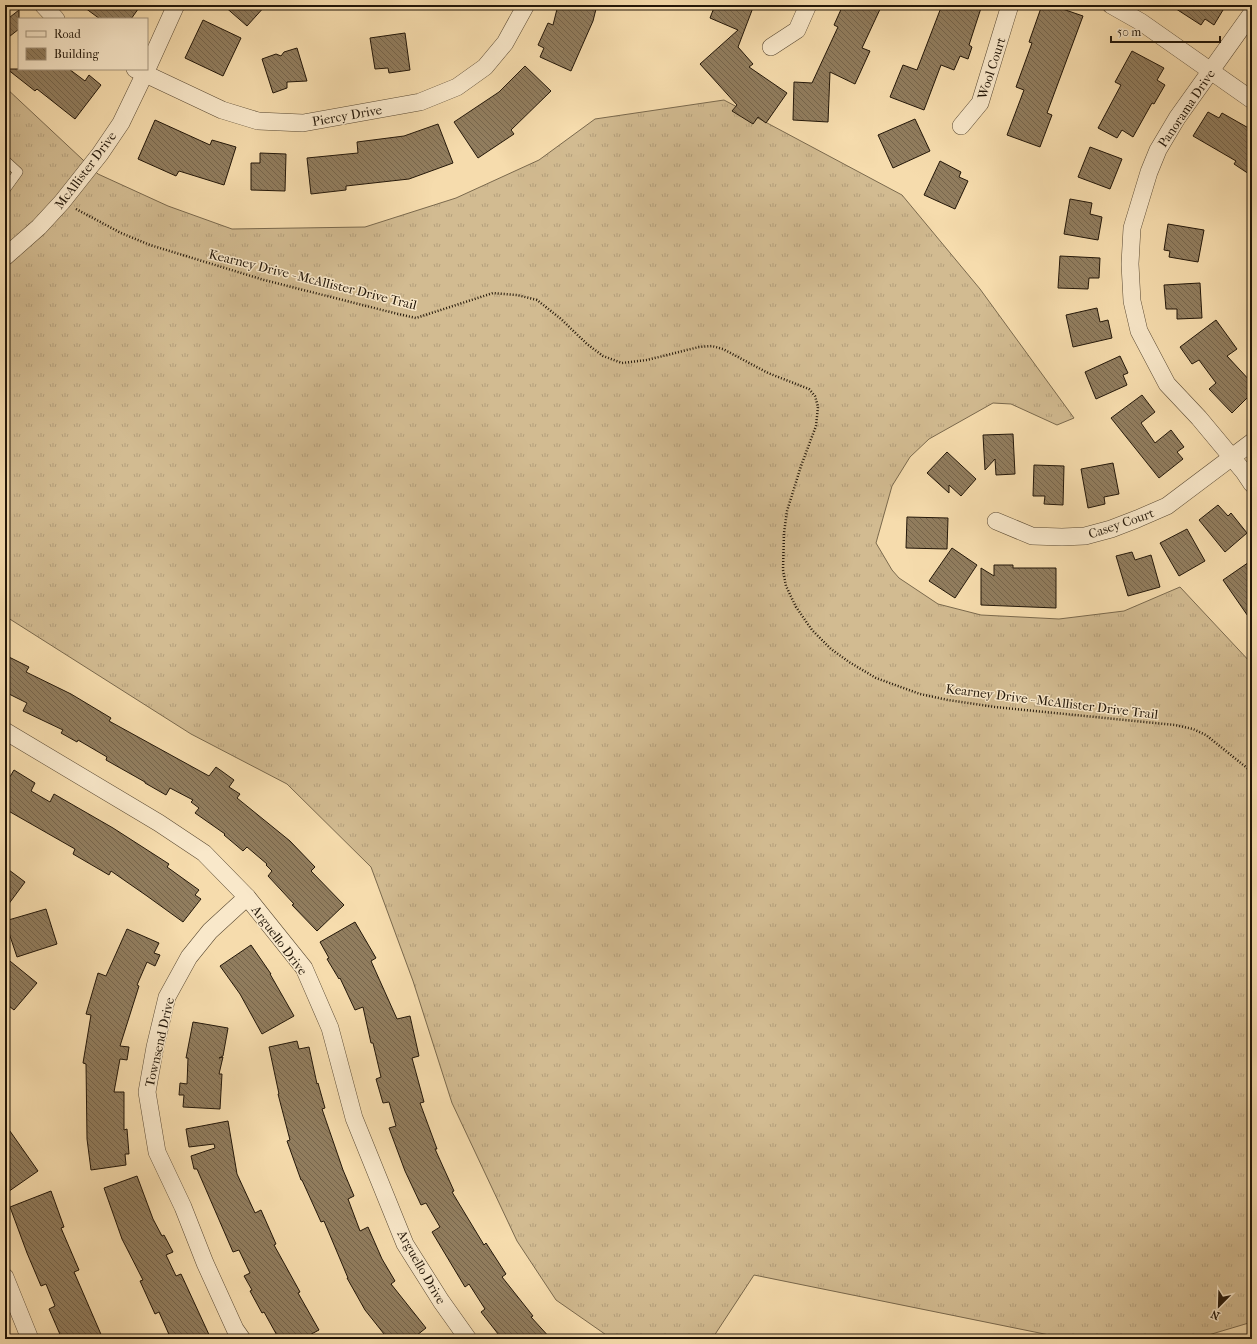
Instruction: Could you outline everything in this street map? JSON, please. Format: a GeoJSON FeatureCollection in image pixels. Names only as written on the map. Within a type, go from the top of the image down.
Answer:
{"type":"FeatureCollection","features":[{"type":"Feature","properties":{"kind":"street"},"geometry":{"type":"LineString","coordinates":[[43,5],[55,18]]}},
{"type":"Feature","properties":{"kind":"street","name":"McAllister Drive"},"geometry":{"type":"LineString","coordinates":[[148,62],[176,5]]}},
{"type":"Feature","properties":{"kind":"street","name":"Piercy Drive"},"geometry":{"type":"LineString","coordinates":[[144,70],[222,110],[258,121],[303,123],[420,102],[457,87],[485,67],[505,43],[526,5]]}},
{"type":"Feature","properties":{"kind":"street"},"geometry":{"type":"LineString","coordinates":[[771,47],[797,30],[808,5]]}},
{"type":"Feature","properties":{"kind":"street","name":"Wool Court"},"geometry":{"type":"LineString","coordinates":[[961,126],[980,103],[1010,5]]}},
{"type":"Feature","properties":{"kind":"street"},"geometry":{"type":"LineString","coordinates":[[1111,5],[1141,22],[1252,100]]}},
{"type":"Feature","properties":{"kind":"street","name":"Panorama Drive"},"geometry":{"type":"LineString","coordinates":[[1252,13],[1174,124],[1158,150],[1149,172],[1132,228],[1130,264],[1132,301],[1139,331],[1167,384],[1199,418],[1252,484]]}},
{"type":"Feature","properties":{"kind":"street","name":"McAllister Drive"},"geometry":{"type":"LineString","coordinates":[[5,257],[39,227],[62,202],[100,154],[121,123],[144,70]]}},
{"type":"Feature","properties":{"kind":"street","name":"Casey Court"},"geometry":{"type":"LineString","coordinates":[[996,521],[1032,536],[1085,536],[1111,529],[1167,506],[1252,442]]}},
{"type":"Feature","properties":{"kind":"street","name":"Arguello Drive"},"geometry":{"type":"LineString","coordinates":[[5,730],[159,823],[204,853],[247,897],[304,968],[330,1028],[354,1118],[405,1244],[441,1301],[468,1339]]}},
{"type":"Feature","properties":{"kind":"street","name":"Townsend Drive"},"geometry":{"type":"LineString","coordinates":[[242,1339],[235,1329],[223,1303],[183,1207],[157,1152],[147,1092],[155,1047],[167,997],[189,957],[210,931],[247,897]]}},
{"type":"Feature","properties":{"kind":"street"},"geometry":{"type":"LineString","coordinates":[[5,1277],[30,1339]]}},
{"type":"Feature","properties":{"kind":"lane"},"geometry":{"type":"LineString","coordinates":[[5,160],[18,172],[5,190]]}},
{"type":"Feature","properties":{"kind":"path","name":"Kearney Drive - McAllister Drive Trail"},"geometry":{"type":"LineString","coordinates":[[62,202],[121,233],[150,245],[264,280],[394,313],[416,318],[493,293],[517,294],[537,300],[561,319],[587,344],[603,356],[622,363],[647,360],[700,347],[712,346],[723,349],[749,364],[775,376],[809,389],[815,396],[818,407],[816,426],[801,466],[787,512],[784,533],[783,570],[786,586],[796,607],[812,630],[831,649],[876,678],[920,694],[995,707],[1175,725],[1193,729],[1206,735],[1252,772]]}},
{"type":"Feature","properties":{"kind":"green space"},"geometry":{"type":"Polygon","coordinates":[[[5,87],[98,174],[168,206],[232,229],[365,227],[456,198],[539,160],[595,119],[724,100],[902,195],[980,289],[1074,418],[1057,425],[1011,404],[993,403],[929,439],[910,457],[892,486],[876,543],[892,570],[899,578],[938,604],[981,615],[1059,619],[1124,611],[1180,587],[1252,664],[1252,1322],[1195,1339],[1069,1339],[754,1275],[712,1339],[612,1339],[556,1300],[517,1241],[452,1103],[413,981],[371,867],[287,784],[191,734],[5,616],[5,87]]]}},
{"type":"Feature","properties":{"kind":"building"},"geometry":{"type":"Polygon","coordinates":[[[81,5],[141,5],[132,18],[99,18],[81,5]]]}},
{"type":"Feature","properties":{"kind":"building"},"geometry":{"type":"Polygon","coordinates":[[[223,5],[266,5],[247,26],[223,5]]]}},
{"type":"Feature","properties":{"kind":"building"},"geometry":{"type":"Polygon","coordinates":[[[558,5],[597,5],[593,21],[571,71],[540,57],[544,48],[538,45],[548,23],[553,25],[558,5]]]}},
{"type":"Feature","properties":{"kind":"building"},"geometry":{"type":"Polygon","coordinates":[[[715,5],[754,5],[738,47],[753,64],[749,67],[787,93],[766,123],[758,117],[753,124],[732,111],[737,105],[700,64],[738,30],[710,18],[715,5]]]}},
{"type":"Feature","properties":{"kind":"building"},"geometry":{"type":"Polygon","coordinates":[[[843,5],[882,5],[862,48],[870,51],[855,84],[830,72],[828,122],[793,120],[794,82],[812,83],[838,27],[834,25],[843,5]]]}},
{"type":"Feature","properties":{"kind":"building"},"geometry":{"type":"Polygon","coordinates":[[[942,5],[982,5],[969,45],[972,47],[968,59],[960,56],[954,70],[941,65],[924,110],[890,97],[903,65],[917,70],[942,5]]]}},
{"type":"Feature","properties":{"kind":"building"},"geometry":{"type":"Polygon","coordinates":[[[1042,5],[1051,5],[1083,16],[1047,113],[1052,115],[1040,147],[1007,135],[1024,90],[1016,87],[1032,43],[1029,42],[1042,5]]]}},
{"type":"Feature","properties":{"kind":"building"},"geometry":{"type":"Polygon","coordinates":[[[1170,5],[1226,5],[1214,25],[1205,19],[1201,25],[1170,5]]]}},
{"type":"Feature","properties":{"kind":"building"},"geometry":{"type":"Polygon","coordinates":[[[19,10],[18,30],[5,40],[5,21],[19,10]]]}},
{"type":"Feature","properties":{"kind":"building"},"geometry":{"type":"Polygon","coordinates":[[[203,20],[241,38],[223,76],[185,58],[203,20]]]}},
{"type":"Feature","properties":{"kind":"building"},"geometry":{"type":"Polygon","coordinates":[[[405,33],[410,70],[389,73],[388,68],[375,69],[370,38],[405,33]]]}},
{"type":"Feature","properties":{"kind":"building"},"geometry":{"type":"Polygon","coordinates":[[[297,48],[307,81],[287,82],[287,88],[273,93],[262,59],[276,54],[281,56],[284,52],[297,48]]]}},
{"type":"Feature","properties":{"kind":"building"},"geometry":{"type":"Polygon","coordinates":[[[1132,51],[1164,68],[1157,80],[1165,85],[1154,104],[1152,103],[1133,137],[1122,130],[1117,138],[1098,128],[1121,85],[1115,82],[1132,51]]]}},
{"type":"Feature","properties":{"kind":"building"},"geometry":{"type":"Polygon","coordinates":[[[525,66],[551,91],[511,130],[514,134],[478,158],[454,122],[499,92],[525,66]]]}},
{"type":"Feature","properties":{"kind":"building"},"geometry":{"type":"Polygon","coordinates":[[[7,69],[70,70],[85,81],[89,75],[101,85],[75,119],[37,89],[35,91],[7,69]]]}},
{"type":"Feature","properties":{"kind":"building"},"geometry":{"type":"Polygon","coordinates":[[[1208,112],[1219,118],[1222,113],[1252,130],[1252,176],[1234,164],[1236,161],[1193,136],[1208,112]]]}},
{"type":"Feature","properties":{"kind":"building"},"geometry":{"type":"Polygon","coordinates":[[[915,119],[930,151],[893,168],[878,135],[915,119]]]}},
{"type":"Feature","properties":{"kind":"building"},"geometry":{"type":"Polygon","coordinates":[[[155,120],[210,145],[212,140],[236,147],[224,185],[179,171],[176,176],[138,159],[155,120]]]}},
{"type":"Feature","properties":{"kind":"building"},"geometry":{"type":"Polygon","coordinates":[[[438,124],[453,163],[409,179],[346,186],[346,190],[311,194],[307,158],[358,153],[357,142],[404,136],[438,124]]]}},
{"type":"Feature","properties":{"kind":"building"},"geometry":{"type":"Polygon","coordinates":[[[1090,147],[1122,159],[1110,189],[1078,177],[1090,147]]]}},
{"type":"Feature","properties":{"kind":"building"},"geometry":{"type":"Polygon","coordinates":[[[260,153],[286,154],[285,191],[251,190],[251,163],[260,163],[260,153]]]}},
{"type":"Feature","properties":{"kind":"building"},"geometry":{"type":"Polygon","coordinates":[[[940,161],[961,172],[959,177],[968,181],[955,209],[924,195],[940,161]]]}},
{"type":"Feature","properties":{"kind":"building"},"geometry":{"type":"Polygon","coordinates":[[[1070,199],[1092,203],[1090,214],[1102,217],[1098,240],[1064,234],[1070,199]]]}},
{"type":"Feature","properties":{"kind":"building"},"geometry":{"type":"Polygon","coordinates":[[[1168,224],[1204,230],[1198,262],[1169,257],[1170,251],[1164,250],[1168,224]]]}},
{"type":"Feature","properties":{"kind":"building"},"geometry":{"type":"Polygon","coordinates":[[[1060,256],[1100,258],[1099,278],[1089,278],[1088,289],[1058,288],[1060,256]]]}},
{"type":"Feature","properties":{"kind":"building"},"geometry":{"type":"Polygon","coordinates":[[[1200,283],[1202,318],[1177,319],[1177,309],[1166,309],[1164,285],[1200,283]]]}},
{"type":"Feature","properties":{"kind":"building"},"geometry":{"type":"Polygon","coordinates":[[[1097,308],[1100,322],[1108,320],[1112,338],[1073,347],[1066,315],[1097,308]]]}},
{"type":"Feature","properties":{"kind":"building"},"geometry":{"type":"Polygon","coordinates":[[[1216,320],[1237,349],[1227,356],[1252,383],[1252,393],[1232,413],[1209,389],[1216,383],[1199,360],[1192,364],[1180,347],[1216,320]]]}},
{"type":"Feature","properties":{"kind":"building"},"geometry":{"type":"Polygon","coordinates":[[[1120,356],[1128,373],[1123,375],[1127,385],[1096,399],[1085,372],[1120,356]]]}},
{"type":"Feature","properties":{"kind":"building"},"geometry":{"type":"Polygon","coordinates":[[[1142,395],[1155,412],[1141,423],[1155,443],[1171,430],[1184,447],[1177,452],[1183,459],[1159,478],[1111,418],[1142,395]]]}},
{"type":"Feature","properties":{"kind":"building"},"geometry":{"type":"Polygon","coordinates":[[[1013,434],[1015,474],[996,475],[995,459],[985,470],[983,435],[1013,434]]]}},
{"type":"Feature","properties":{"kind":"building"},"geometry":{"type":"Polygon","coordinates":[[[947,452],[976,479],[961,496],[949,485],[949,493],[927,473],[947,452]]]}},
{"type":"Feature","properties":{"kind":"building"},"geometry":{"type":"Polygon","coordinates":[[[1113,463],[1119,494],[1104,497],[1105,504],[1088,508],[1081,469],[1113,463]]]}},
{"type":"Feature","properties":{"kind":"building"},"geometry":{"type":"Polygon","coordinates":[[[1034,465],[1064,466],[1063,505],[1044,504],[1045,496],[1033,496],[1034,465]]]}},
{"type":"Feature","properties":{"kind":"building"},"geometry":{"type":"Polygon","coordinates":[[[1218,505],[1228,516],[1231,513],[1247,533],[1225,552],[1199,520],[1218,505]]]}},
{"type":"Feature","properties":{"kind":"building"},"geometry":{"type":"Polygon","coordinates":[[[907,517],[948,518],[947,549],[906,548],[907,517]]]}},
{"type":"Feature","properties":{"kind":"building"},"geometry":{"type":"Polygon","coordinates":[[[1187,529],[1205,561],[1179,576],[1160,543],[1187,529]]]}},
{"type":"Feature","properties":{"kind":"building"},"geometry":{"type":"Polygon","coordinates":[[[952,548],[977,565],[955,598],[929,581],[952,548]]]}},
{"type":"Feature","properties":{"kind":"building"},"geometry":{"type":"Polygon","coordinates":[[[1132,552],[1135,560],[1151,555],[1160,587],[1128,596],[1116,556],[1132,552]]]}},
{"type":"Feature","properties":{"kind":"building"},"geometry":{"type":"Polygon","coordinates":[[[1252,560],[1252,622],[1223,580],[1252,560]]]}},
{"type":"Feature","properties":{"kind":"building"},"geometry":{"type":"Polygon","coordinates":[[[994,565],[1013,565],[1013,568],[1056,568],[1056,608],[981,605],[981,568],[994,576],[994,565]]]}},
{"type":"Feature","properties":{"kind":"building"},"geometry":{"type":"Polygon","coordinates":[[[5,655],[29,667],[26,672],[71,694],[111,718],[109,721],[209,776],[216,767],[234,780],[229,787],[240,794],[237,798],[290,841],[315,867],[311,871],[344,905],[317,931],[292,905],[294,904],[268,876],[272,871],[266,865],[267,864],[247,847],[243,851],[224,835],[225,834],[195,813],[199,808],[191,802],[193,800],[170,788],[166,795],[106,760],[107,757],[78,740],[77,742],[61,733],[63,730],[23,711],[27,703],[5,692],[5,655]]]}},
{"type":"Feature","properties":{"kind":"building"},"geometry":{"type":"Polygon","coordinates":[[[14,770],[35,783],[31,791],[50,802],[54,794],[113,828],[169,864],[167,867],[199,890],[195,895],[201,899],[183,922],[111,871],[109,875],[73,854],[75,849],[5,809],[5,785],[14,770]]]}},
{"type":"Feature","properties":{"kind":"building"},"geometry":{"type":"Polygon","coordinates":[[[5,867],[25,882],[5,909],[5,867]]]}},
{"type":"Feature","properties":{"kind":"building"},"geometry":{"type":"Polygon","coordinates":[[[46,909],[57,944],[17,957],[5,921],[46,909]]]}},
{"type":"Feature","properties":{"kind":"building"},"geometry":{"type":"Polygon","coordinates":[[[355,922],[376,958],[371,961],[397,1019],[410,1016],[419,1056],[412,1058],[424,1102],[420,1103],[437,1149],[435,1149],[454,1191],[452,1192],[484,1245],[486,1243],[506,1274],[502,1277],[533,1316],[531,1317],[551,1339],[502,1339],[481,1312],[485,1309],[469,1284],[465,1287],[432,1232],[440,1227],[426,1203],[421,1205],[405,1171],[389,1128],[396,1126],[389,1102],[383,1103],[376,1079],[381,1077],[373,1043],[371,1043],[363,1007],[355,1010],[340,978],[339,979],[327,959],[329,958],[320,942],[355,922]]]}},
{"type":"Feature","properties":{"kind":"building"},"geometry":{"type":"Polygon","coordinates":[[[127,929],[159,943],[154,953],[160,955],[155,966],[147,962],[137,985],[139,986],[120,1046],[129,1047],[127,1060],[120,1059],[114,1092],[124,1092],[124,1130],[127,1129],[129,1154],[125,1154],[126,1165],[91,1170],[87,1139],[86,1064],[83,1063],[91,1015],[86,1014],[98,973],[106,976],[127,929]]]}},
{"type":"Feature","properties":{"kind":"building"},"geometry":{"type":"Polygon","coordinates":[[[251,945],[271,974],[294,1016],[262,1034],[240,994],[220,966],[251,945]]]}},
{"type":"Feature","properties":{"kind":"building"},"geometry":{"type":"Polygon","coordinates":[[[5,957],[37,983],[14,1010],[5,1003],[5,957]]]}},
{"type":"Feature","properties":{"kind":"building"},"geometry":{"type":"Polygon","coordinates":[[[193,1022],[228,1028],[223,1056],[219,1058],[223,1057],[219,1074],[222,1074],[220,1109],[183,1107],[184,1095],[179,1095],[180,1083],[187,1084],[188,1058],[186,1058],[193,1022]]]}},
{"type":"Feature","properties":{"kind":"building"},"geometry":{"type":"Polygon","coordinates":[[[297,1041],[299,1049],[309,1047],[317,1084],[318,1083],[325,1108],[322,1109],[343,1170],[354,1196],[348,1199],[360,1231],[368,1227],[382,1259],[395,1281],[391,1284],[426,1328],[412,1339],[388,1339],[365,1310],[347,1278],[324,1221],[321,1222],[301,1180],[287,1141],[290,1140],[278,1094],[269,1047],[297,1041]]]}},
{"type":"Feature","properties":{"kind":"building"},"geometry":{"type":"Polygon","coordinates":[[[228,1121],[237,1174],[255,1213],[261,1210],[276,1244],[274,1245],[300,1292],[298,1293],[319,1330],[302,1339],[279,1339],[264,1312],[262,1313],[244,1276],[250,1273],[239,1250],[233,1252],[197,1169],[194,1169],[191,1156],[215,1148],[214,1144],[189,1147],[186,1129],[228,1121]]]}},
{"type":"Feature","properties":{"kind":"building"},"geometry":{"type":"Polygon","coordinates":[[[5,1124],[38,1171],[5,1194],[5,1124]]]}},
{"type":"Feature","properties":{"kind":"building"},"geometry":{"type":"Polygon","coordinates":[[[137,1176],[153,1219],[173,1252],[166,1255],[176,1276],[181,1274],[211,1339],[171,1339],[159,1312],[155,1314],[140,1281],[143,1280],[122,1239],[104,1188],[137,1176]]]}},
{"type":"Feature","properties":{"kind":"building"},"geometry":{"type":"Polygon","coordinates":[[[51,1191],[64,1227],[61,1228],[79,1270],[74,1272],[103,1339],[62,1339],[49,1309],[55,1306],[46,1284],[41,1286],[10,1207],[51,1191]]]}}]}
